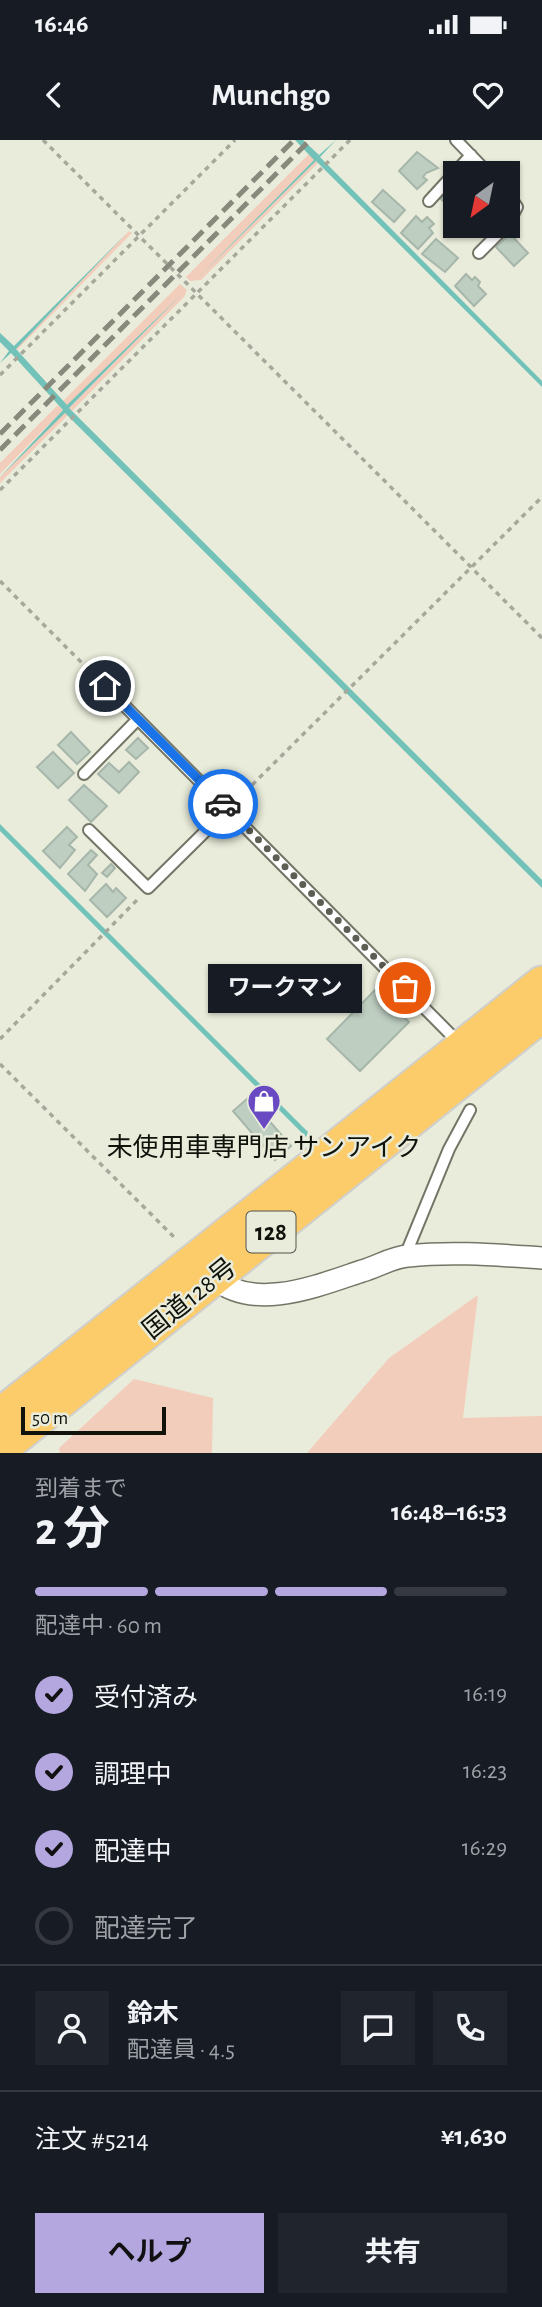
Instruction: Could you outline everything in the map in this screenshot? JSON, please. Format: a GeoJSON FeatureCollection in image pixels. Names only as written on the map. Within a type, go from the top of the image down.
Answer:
{"type":"FeatureCollection","features":[{"type":"Feature","properties":{"kind":"highway","name":"国道128号"},"geometry":{"type":"LineString","coordinates":[[0,1415],[205,1268],[471,1056],[542,983]]}},
{"type":"Feature","properties":{"kind":"highway","name":"国道128号"},"geometry":{"type":"LineString","coordinates":[[471,1056],[542,1015]]}},
{"type":"Feature","properties":{"kind":"highway","name":"国道128号"},"geometry":{"type":"LineString","coordinates":[[0,1450],[205,1268]]}},
{"type":"Feature","properties":{"kind":"street"},"geometry":{"type":"LineString","coordinates":[[205,1268],[237,1293],[288,1293],[405,1256],[472,1254],[542,1258]]}},
{"type":"Feature","properties":{"kind":"lane"},"geometry":{"type":"LineString","coordinates":[[456,140],[477,161]]}},
{"type":"Feature","properties":{"kind":"lane"},"geometry":{"type":"LineString","coordinates":[[429,201],[471,155]]}},
{"type":"Feature","properties":{"kind":"lane"},"geometry":{"type":"LineString","coordinates":[[479,253],[494,238]]}},
{"type":"Feature","properties":{"kind":"lane"},"geometry":{"type":"LineString","coordinates":[[105,686],[471,1056]]}},
{"type":"Feature","properties":{"kind":"lane"},"geometry":{"type":"LineString","coordinates":[[84,774],[138,719]]}},
{"type":"Feature","properties":{"kind":"lane"},"geometry":{"type":"LineString","coordinates":[[89,830],[148,888],[228,810]]}},
{"type":"Feature","properties":{"kind":"lane"},"geometry":{"type":"LineString","coordinates":[[405,1256],[449,1149],[470,1110]]}},
{"type":"Feature","properties":{"kind":"path"},"geometry":{"type":"LineString","coordinates":[[43,140],[542,638]]}},
{"type":"Feature","properties":{"kind":"path"},"geometry":{"type":"LineString","coordinates":[[0,376],[235,140]]}},
{"type":"Feature","properties":{"kind":"path"},"geometry":{"type":"LineString","coordinates":[[0,491],[350,140]]}},
{"type":"Feature","properties":{"kind":"path"},"geometry":{"type":"LineString","coordinates":[[228,810],[542,497]]}},
{"type":"Feature","properties":{"kind":"path"},"geometry":{"type":"LineString","coordinates":[[0,581],[105,686]]}},
{"type":"Feature","properties":{"kind":"path"},"geometry":{"type":"LineString","coordinates":[[0,1039],[148,888]]}},
{"type":"Feature","properties":{"kind":"path"},"geometry":{"type":"LineString","coordinates":[[0,1064],[205,1268]]}},
{"type":"Feature","properties":{"kind":"shaded area"},"geometry":{"type":"Polygon","coordinates":[[[309,154],[315,159],[199,277],[316,161],[318,163],[201,280],[190,281],[186,277],[309,154]]]}},
{"type":"Feature","properties":{"kind":"shaded area"},"geometry":{"type":"Polygon","coordinates":[[[129,231],[132,233],[17,350],[15,348],[129,231]]]}},
{"type":"Feature","properties":{"kind":"shaded area"},"geometry":{"type":"Polygon","coordinates":[[[180,284],[187,290],[184,297],[72,411],[69,408],[181,295],[67,406],[63,401],[180,284]]]}},
{"type":"Feature","properties":{"kind":"shaded area"},"geometry":{"type":"Polygon","coordinates":[[[58,405],[63,410],[0,474],[0,463],[58,405]]]}},
{"type":"Feature","properties":{"kind":"shaded area"},"geometry":{"type":"Polygon","coordinates":[[[65,412],[68,415],[0,483],[0,477],[65,412]]]}},
{"type":"Feature","properties":{"kind":"shaded area"},"geometry":{"type":"Polygon","coordinates":[[[478,1295],[463,1418],[542,1416],[542,1453],[307,1453],[389,1358],[478,1295]]]}},
{"type":"Feature","properties":{"kind":"shaded area"},"geometry":{"type":"Polygon","coordinates":[[[134,1379],[213,1398],[212,1453],[60,1453],[59,1448],[134,1379]]]}},
{"type":"Feature","properties":{"kind":"water"},"geometry":{"type":"Polygon","coordinates":[[[295,140],[303,140],[319,155],[336,140],[320,157],[542,381],[542,387],[316,161],[199,277],[314,160],[295,140]]]}},
{"type":"Feature","properties":{"kind":"water"},"geometry":{"type":"Polygon","coordinates":[[[126,234],[16,349],[67,405],[182,294],[69,408],[542,880],[542,888],[65,413],[0,477],[63,410],[11,353],[0,363],[9,351],[0,342],[0,333],[14,346],[126,234]]]}},
{"type":"Feature","properties":{"kind":"water"},"geometry":{"type":"Polygon","coordinates":[[[0,824],[308,1132],[306,1137],[0,831],[0,824]]]}},
{"type":"Feature","properties":{"kind":"building"},"geometry":{"type":"Polygon","coordinates":[[[417,152],[438,168],[426,173],[423,177],[427,180],[417,189],[399,171],[417,152]]]}},
{"type":"Feature","properties":{"kind":"building"},"geometry":{"type":"Polygon","coordinates":[[[383,190],[405,210],[394,222],[372,202],[383,190]]]}},
{"type":"Feature","properties":{"kind":"building"},"geometry":{"type":"Polygon","coordinates":[[[416,216],[422,222],[427,217],[434,224],[429,228],[433,233],[418,249],[401,233],[416,216]]]}},
{"type":"Feature","properties":{"kind":"building"},"geometry":{"type":"Polygon","coordinates":[[[506,238],[514,238],[528,253],[514,266],[496,247],[506,238]]]}},
{"type":"Feature","properties":{"kind":"building"},"geometry":{"type":"Polygon","coordinates":[[[436,239],[458,258],[445,272],[422,254],[436,239]]]}},
{"type":"Feature","properties":{"kind":"building"},"geometry":{"type":"Polygon","coordinates":[[[466,274],[472,280],[475,277],[480,282],[478,286],[486,294],[474,306],[455,286],[466,274]]]}},
{"type":"Feature","properties":{"kind":"building"},"geometry":{"type":"Polygon","coordinates":[[[71,732],[90,752],[77,764],[58,745],[71,732]]]}},
{"type":"Feature","properties":{"kind":"building"},"geometry":{"type":"Polygon","coordinates":[[[138,738],[148,748],[136,759],[126,750],[138,738]]]}},
{"type":"Feature","properties":{"kind":"building"},"geometry":{"type":"Polygon","coordinates":[[[53,752],[74,773],[58,788],[37,767],[53,752]]]}},
{"type":"Feature","properties":{"kind":"building"},"geometry":{"type":"Polygon","coordinates":[[[129,762],[139,772],[119,793],[98,774],[109,763],[119,772],[129,762]]]}},
{"type":"Feature","properties":{"kind":"building"},"geometry":{"type":"Polygon","coordinates":[[[84,785],[107,806],[91,822],[69,800],[84,785]]]}},
{"type":"Feature","properties":{"kind":"building"},"geometry":{"type":"Polygon","coordinates":[[[67,827],[77,837],[69,845],[75,850],[60,868],[43,851],[67,827]]]}},
{"type":"Feature","properties":{"kind":"building"},"geometry":{"type":"Polygon","coordinates":[[[91,850],[97,855],[88,865],[97,874],[85,891],[68,874],[91,850]]]}},
{"type":"Feature","properties":{"kind":"building"},"geometry":{"type":"Polygon","coordinates":[[[111,864],[115,868],[107,877],[102,873],[111,864]]]}},
{"type":"Feature","properties":{"kind":"building"},"geometry":{"type":"Polygon","coordinates":[[[106,884],[113,892],[116,888],[126,898],[107,917],[90,900],[106,884]]]}},
{"type":"Feature","properties":{"kind":"building"},"geometry":{"type":"Polygon","coordinates":[[[376,989],[409,1022],[360,1071],[327,1039],[376,989]]]}},
{"type":"Feature","properties":{"kind":"building","name":"未使用車専門店 サンアイク"},"geometry":{"type":"Polygon","coordinates":[[[254,1093],[270,1112],[265,1116],[291,1146],[275,1160],[233,1111],[254,1093]]]}},
{"type":"Feature","properties":{"kind":"railway"},"geometry":{"type":"LineString","coordinates":[[0,434],[294,140]]}},
{"type":"Feature","properties":{"kind":"railway"},"geometry":{"type":"LineString","coordinates":[[0,450],[310,140]]}},
{"type":"Feature","properties":{"kind":"way so far"},"geometry":{"type":"LineString","coordinates":[[223,804],[405,988]]}},
{"type":"Feature","properties":{"kind":"place","name":"ワークマン"},"geometry":{"type":"Point","coordinates":[405,988]}},
{"type":"Feature","properties":{"kind":"place","name":"未使用車専門店 サンアイク"},"geometry":{"type":"Point","coordinates":[264,1131]}},
{"type":"Feature","properties":{"kind":"route"},"geometry":{"type":"LineString","coordinates":[[105,686],[223,804]]}}]}
